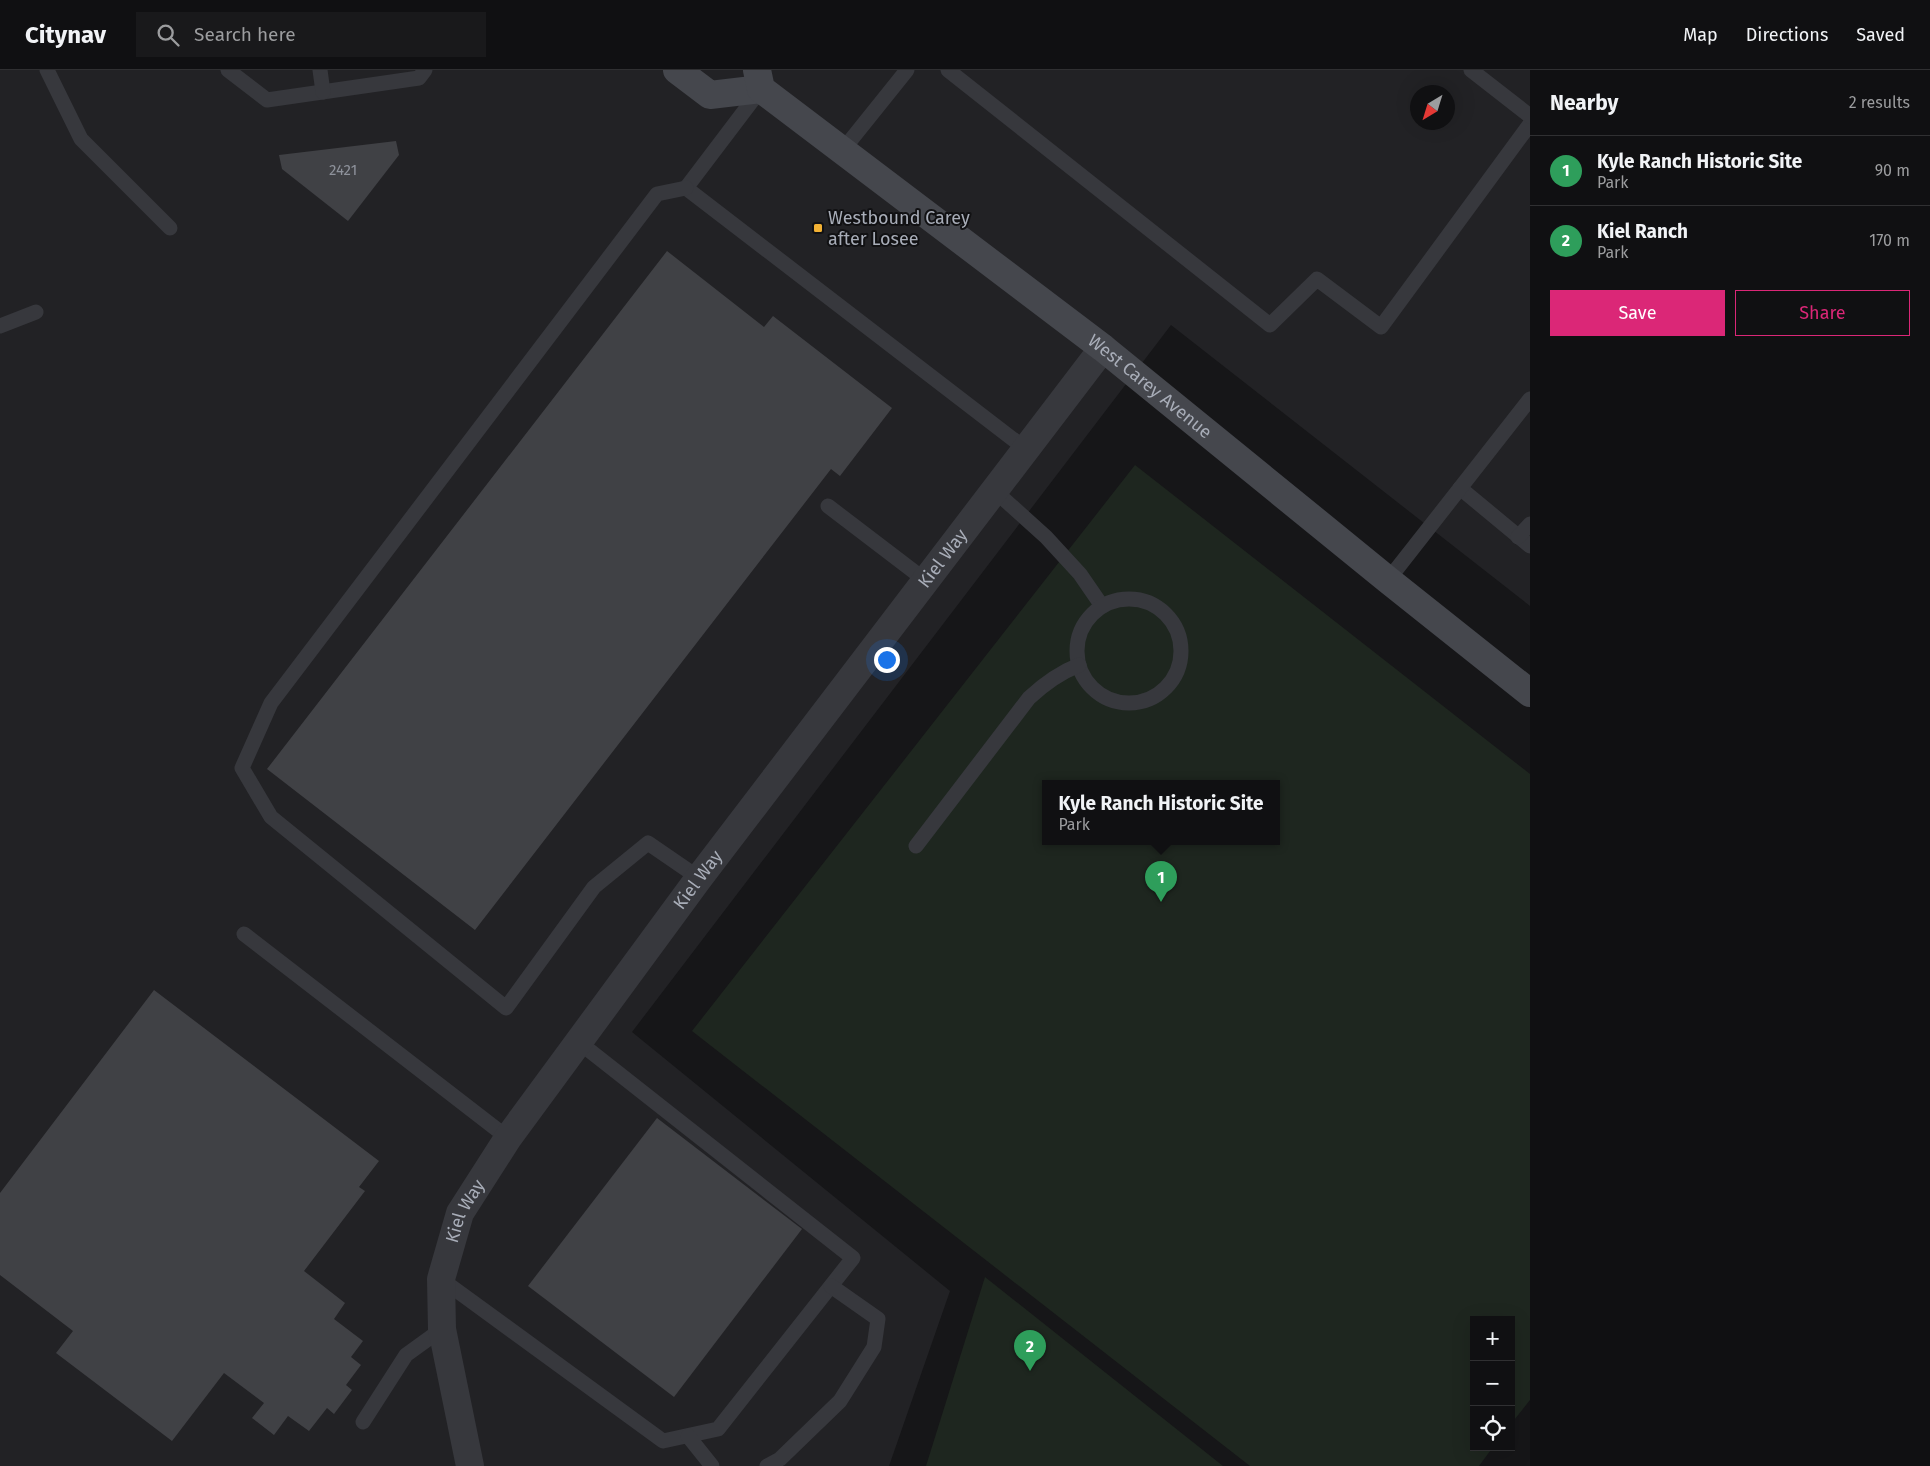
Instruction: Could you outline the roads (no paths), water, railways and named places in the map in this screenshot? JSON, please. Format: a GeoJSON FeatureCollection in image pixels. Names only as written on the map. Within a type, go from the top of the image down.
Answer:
{"type":"FeatureCollection","features":[{"type":"Feature","properties":{"kind":"main road"},"geometry":{"type":"LineString","coordinates":[[677,70],[710,95],[759,79]]}},
{"type":"Feature","properties":{"kind":"main road","name":"West Carey Avenue"},"geometry":{"type":"LineString","coordinates":[[759,79],[842,151],[1103,348],[1530,693]]}},
{"type":"Feature","properties":{"kind":"street","name":"Kiel Way"},"geometry":{"type":"LineString","coordinates":[[470,1466],[442,1329],[441,1279],[460,1213],[508,1138],[580,1043],[699,878],[1103,348]]}},
{"type":"Feature","properties":{"kind":"lane"},"geometry":{"type":"LineString","coordinates":[[46,70],[81,139],[170,228]]}},
{"type":"Feature","properties":{"kind":"lane"},"geometry":{"type":"LineString","coordinates":[[228,70],[267,100],[323,92],[373,77],[420,78],[425,70]]}},
{"type":"Feature","properties":{"kind":"lane"},"geometry":{"type":"LineString","coordinates":[[320,70],[323,92]]}},
{"type":"Feature","properties":{"kind":"lane"},"geometry":{"type":"LineString","coordinates":[[842,151],[907,70]]}},
{"type":"Feature","properties":{"kind":"lane"},"geometry":{"type":"LineString","coordinates":[[948,70],[1270,325],[1318,279],[1380,327],[1530,124]]}},
{"type":"Feature","properties":{"kind":"lane"},"geometry":{"type":"LineString","coordinates":[[1471,70],[1530,116]]}},
{"type":"Feature","properties":{"kind":"lane"},"geometry":{"type":"LineString","coordinates":[[699,878],[648,844],[594,888],[506,1008],[271,816],[242,768],[271,703],[657,194],[686,188],[759,79]]}},
{"type":"Feature","properties":{"kind":"lane"},"geometry":{"type":"LineString","coordinates":[[686,188],[1027,450]]}},
{"type":"Feature","properties":{"kind":"lane"},"geometry":{"type":"LineString","coordinates":[[0,326],[36,312]]}},
{"type":"Feature","properties":{"kind":"lane"},"geometry":{"type":"LineString","coordinates":[[1388,580],[1530,399]]}},
{"type":"Feature","properties":{"kind":"lane"},"geometry":{"type":"LineString","coordinates":[[1460,488],[1524,542],[1530,524]]}},
{"type":"Feature","properties":{"kind":"lane"},"geometry":{"type":"LineString","coordinates":[[995,490],[1046,537],[1080,574],[1102,606]]}},
{"type":"Feature","properties":{"kind":"lane"},"geometry":{"type":"LineString","coordinates":[[828,506],[925,580]]}},
{"type":"Feature","properties":{"kind":"lane"},"geometry":{"type":"LineString","coordinates":[[1135,599],[1152,604],[1166,614],[1176,629],[1181,646],[1180,663],[1173,679],[1161,692],[1146,701],[1130,703],[1113,701],[1098,693],[1086,680],[1079,665],[1077,649],[1080,632],[1089,617],[1102,606],[1118,600],[1135,599]]}},
{"type":"Feature","properties":{"kind":"lane"},"geometry":{"type":"LineString","coordinates":[[916,846],[1029,698],[1045,683],[1061,672],[1079,665]]}},
{"type":"Feature","properties":{"kind":"lane"},"geometry":{"type":"LineString","coordinates":[[244,934],[508,1138]]}},
{"type":"Feature","properties":{"kind":"lane"},"geometry":{"type":"LineString","coordinates":[[441,1279],[663,1441],[718,1429],[853,1258],[580,1043]]}},
{"type":"Feature","properties":{"kind":"lane"},"geometry":{"type":"LineString","coordinates":[[767,1466],[780,1459],[840,1401],[874,1347],[878,1319],[831,1286]]}},
{"type":"Feature","properties":{"kind":"lane"},"geometry":{"type":"LineString","coordinates":[[363,1422],[406,1356],[442,1329]]}},
{"type":"Feature","properties":{"kind":"lane"},"geometry":{"type":"LineString","coordinates":[[688,1436],[712,1466]]}},
{"type":"Feature","properties":{"kind":"place","name":"Westbound Carey after Losee"},"geometry":{"type":"Point","coordinates":[818,228]}},
{"type":"Feature","properties":{"kind":"place","name":"Kyle Ranch Historic Site"},"geometry":{"type":"Point","coordinates":[1161,902]}},
{"type":"Feature","properties":{"kind":"place","name":"Kiel Ranch"},"geometry":{"type":"Point","coordinates":[1030,1371]}}]}
